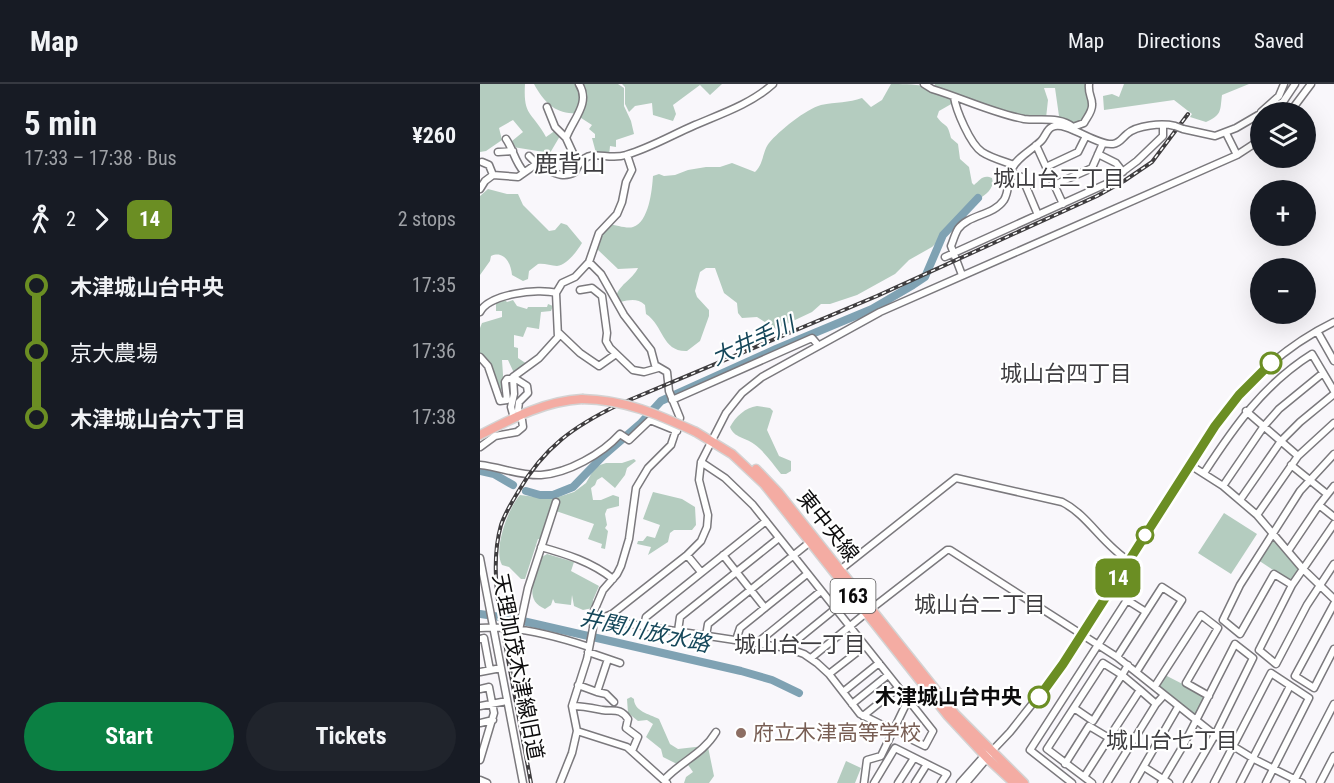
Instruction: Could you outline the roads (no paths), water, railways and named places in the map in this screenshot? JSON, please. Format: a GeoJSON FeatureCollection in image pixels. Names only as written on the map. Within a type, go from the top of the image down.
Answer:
{"type":"FeatureCollection","features":[{"type":"Feature","properties":{"kind":"highway","name":"東中央線"},"geometry":{"type":"LineString","coordinates":[[480,435],[518,416],[551,404],[582,399],[632,405],[712,440],[750,469],[988,755],[1014,783]]}},
{"type":"Feature","properties":{"kind":"highway","name":"東中央線"},"geometry":{"type":"LineString","coordinates":[[712,440],[720,441],[733,449],[766,478],[840,570],[869,611]]}},
{"type":"Feature","properties":{"kind":"highway","name":"東中央線"},"geometry":{"type":"LineString","coordinates":[[988,755],[1024,783]]}},
{"type":"Feature","properties":{"kind":"street"},"geometry":{"type":"LineString","coordinates":[[566,138],[583,101],[584,94],[579,84]]}},
{"type":"Feature","properties":{"kind":"street"},"geometry":{"type":"LineString","coordinates":[[529,156],[538,165],[558,175],[567,176],[575,172],[578,164],[585,158],[595,154],[615,158],[661,143],[693,126],[728,112],[766,91],[773,84]]}},
{"type":"Feature","properties":{"kind":"street"},"geometry":{"type":"LineString","coordinates":[[924,84],[932,89],[1010,116],[1039,121],[1053,119],[1071,124],[1073,128],[1086,136],[1102,143],[1118,143],[1127,134],[1140,127],[1175,126],[1213,136],[1226,133],[1250,119]]}},
{"type":"Feature","properties":{"kind":"street"},"geometry":{"type":"LineString","coordinates":[[962,275],[949,255],[958,229],[964,223],[996,208],[1004,200],[1014,165],[1052,127],[1073,128],[1084,123],[1092,104],[1088,94],[1089,84]]}},
{"type":"Feature","properties":{"kind":"street"},"geometry":{"type":"LineString","coordinates":[[1274,102],[1282,92],[1284,84]]}},
{"type":"Feature","properties":{"kind":"street"},"geometry":{"type":"LineString","coordinates":[[1283,102],[1295,84]]}},
{"type":"Feature","properties":{"kind":"street"},"geometry":{"type":"LineString","coordinates":[[1298,102],[1311,84]]}},
{"type":"Feature","properties":{"kind":"street"},"geometry":{"type":"LineString","coordinates":[[954,97],[961,119],[979,149],[1014,165]]}},
{"type":"Feature","properties":{"kind":"street"},"geometry":{"type":"LineString","coordinates":[[548,107],[555,127],[566,138],[578,164]]}},
{"type":"Feature","properties":{"kind":"street"},"geometry":{"type":"LineString","coordinates":[[949,255],[1106,184],[1163,136],[1163,126]]}},
{"type":"Feature","properties":{"kind":"street"},"geometry":{"type":"LineString","coordinates":[[1226,133],[1237,155]]}},
{"type":"Feature","properties":{"kind":"street"},"geometry":{"type":"LineString","coordinates":[[1046,167],[1078,152],[1086,136]]}},
{"type":"Feature","properties":{"kind":"street"},"geometry":{"type":"LineString","coordinates":[[506,139],[524,172]]}},
{"type":"Feature","properties":{"kind":"street"},"geometry":{"type":"LineString","coordinates":[[1054,185],[1092,168],[1102,143]]}},
{"type":"Feature","properties":{"kind":"street"},"geometry":{"type":"LineString","coordinates":[[1036,145],[1062,204]]}},
{"type":"Feature","properties":{"kind":"street"},"geometry":{"type":"LineString","coordinates":[[593,622],[612,614],[687,555],[701,540],[708,523],[699,480],[701,462],[730,407],[748,386],[880,312],[1237,155],[1250,147]]}},
{"type":"Feature","properties":{"kind":"street"},"geometry":{"type":"LineString","coordinates":[[498,152],[513,151]]}},
{"type":"Feature","properties":{"kind":"street"},"geometry":{"type":"LineString","coordinates":[[1098,154],[1116,163],[1123,172]]}},
{"type":"Feature","properties":{"kind":"street"},"geometry":{"type":"LineString","coordinates":[[480,447],[495,436],[520,430],[523,427],[511,407],[514,394],[513,379],[555,341],[559,333],[556,293],[562,283],[575,277],[589,262],[599,233],[617,214],[626,182],[632,170],[627,155]]}},
{"type":"Feature","properties":{"kind":"street"},"geometry":{"type":"LineString","coordinates":[[482,162],[489,165],[493,175]]}},
{"type":"Feature","properties":{"kind":"street"},"geometry":{"type":"LineString","coordinates":[[480,189],[493,175],[518,177],[538,165]]}},
{"type":"Feature","properties":{"kind":"street"},"geometry":{"type":"LineString","coordinates":[[1010,173],[1022,177],[1038,215]]}},
{"type":"Feature","properties":{"kind":"street"},"geometry":{"type":"LineString","coordinates":[[560,783],[572,753],[577,731],[572,706],[593,631],[594,611],[602,592],[621,566],[629,539],[636,488],[648,468],[671,445],[680,418],[669,391],[667,372],[658,368],[653,361],[651,350],[621,309],[601,274],[589,262]]}},
{"type":"Feature","properties":{"kind":"street"},"geometry":{"type":"LineString","coordinates":[[580,290],[592,288],[602,296],[606,341],[616,354],[633,370],[644,372],[658,368]]}},
{"type":"Feature","properties":{"kind":"street"},"geometry":{"type":"LineString","coordinates":[[480,319],[483,307],[512,293],[547,290],[556,293]]}},
{"type":"Feature","properties":{"kind":"street"},"geometry":{"type":"LineString","coordinates":[[960,783],[1010,732],[1039,697],[1223,414],[1250,382],[1284,352],[1334,322]]}},
{"type":"Feature","properties":{"kind":"street"},"geometry":{"type":"LineString","coordinates":[[1317,331],[1334,361]]}},
{"type":"Feature","properties":{"kind":"street"},"geometry":{"type":"LineString","coordinates":[[559,333],[599,366],[616,354]]}},
{"type":"Feature","properties":{"kind":"street"},"geometry":{"type":"LineString","coordinates":[[672,400],[812,338],[818,345]]}},
{"type":"Feature","properties":{"kind":"street"},"geometry":{"type":"LineString","coordinates":[[555,341],[565,339]]}},
{"type":"Feature","properties":{"kind":"street"},"geometry":{"type":"LineString","coordinates":[[1204,473],[1246,411],[1270,386],[1312,354],[1334,392],[1281,441],[1240,500]]}},
{"type":"Feature","properties":{"kind":"street"},"geometry":{"type":"LineString","coordinates":[[480,357],[488,366],[500,400],[504,402],[507,400],[505,382],[507,380],[513,379],[525,384],[528,390],[526,396],[519,402],[518,416]]}},
{"type":"Feature","properties":{"kind":"street"},"geometry":{"type":"LineString","coordinates":[[1223,486],[1264,426],[1279,409],[1323,373]]}},
{"type":"Feature","properties":{"kind":"street"},"geometry":{"type":"LineString","coordinates":[[1246,411],[1298,456]]}},
{"type":"Feature","properties":{"kind":"street"},"geometry":{"type":"LineString","coordinates":[[480,465],[532,474],[552,473],[599,453],[620,434],[629,440],[651,420],[677,431]]}},
{"type":"Feature","properties":{"kind":"street"},"geometry":{"type":"LineString","coordinates":[[1257,515],[1298,456],[1334,423]]}},
{"type":"Feature","properties":{"kind":"street"},"geometry":{"type":"LineString","coordinates":[[1292,585],[1274,574],[1240,634],[1223,620],[1240,585],[1309,479],[1334,454]]}},
{"type":"Feature","properties":{"kind":"street"},"geometry":{"type":"LineString","coordinates":[[612,614],[617,621],[787,648],[811,658],[829,674],[863,716],[925,746],[933,731],[766,521],[725,478],[701,462]]}},
{"type":"Feature","properties":{"kind":"street"},"geometry":{"type":"LineString","coordinates":[[1190,465],[1223,486],[1257,515],[1303,570],[1334,599]]}},
{"type":"Feature","properties":{"kind":"street"},"geometry":{"type":"LineString","coordinates":[[1291,465],[1327,494]]}},
{"type":"Feature","properties":{"kind":"street"},"geometry":{"type":"LineString","coordinates":[[840,570],[956,478],[1062,502],[1074,509],[1105,543],[1129,561]]}},
{"type":"Feature","properties":{"kind":"street"},"geometry":{"type":"LineString","coordinates":[[1288,551],[1319,504],[1334,486]]}},
{"type":"Feature","properties":{"kind":"street"},"geometry":{"type":"LineString","coordinates":[[519,629],[528,588],[556,502]]}},
{"type":"Feature","properties":{"kind":"street"},"geometry":{"type":"LineString","coordinates":[[1319,504],[1334,517]]}},
{"type":"Feature","properties":{"kind":"street"},"geometry":{"type":"LineString","coordinates":[[644,626],[646,617],[766,521]]}},
{"type":"Feature","properties":{"kind":"street"},"geometry":{"type":"LineString","coordinates":[[1334,524],[1292,585],[1259,650],[1276,664],[1319,586],[1334,564]]}},
{"type":"Feature","properties":{"kind":"street"},"geometry":{"type":"LineString","coordinates":[[678,631],[680,617],[779,538]]}},
{"type":"Feature","properties":{"kind":"street"},"geometry":{"type":"LineString","coordinates":[[706,636],[708,624],[810,542]]}},
{"type":"Feature","properties":{"kind":"street"},"geometry":{"type":"LineString","coordinates":[[541,547],[586,562],[613,579]]}},
{"type":"Feature","properties":{"kind":"street"},"geometry":{"type":"LineString","coordinates":[[811,658],[947,550],[950,550],[1118,657],[1196,722],[1233,747],[1294,781],[1302,783]]}},
{"type":"Feature","properties":{"kind":"street"},"geometry":{"type":"LineString","coordinates":[[687,555],[701,572]]}},
{"type":"Feature","properties":{"kind":"street"},"geometry":{"type":"LineString","coordinates":[[723,555],[765,608]]}},
{"type":"Feature","properties":{"kind":"street","name":"天理加茂木津線旧道"},"geometry":{"type":"LineString","coordinates":[[480,558],[523,783]]}},
{"type":"Feature","properties":{"kind":"street"},"geometry":{"type":"LineString","coordinates":[[736,640],[740,628],[807,574]]}},
{"type":"Feature","properties":{"kind":"street"},"geometry":{"type":"LineString","coordinates":[[1118,657],[1162,588],[1182,600],[1137,671]]}},
{"type":"Feature","properties":{"kind":"street"},"geometry":{"type":"LineString","coordinates":[[757,643],[821,591]]}},
{"type":"Feature","properties":{"kind":"street"},"geometry":{"type":"LineString","coordinates":[[1072,783],[1030,750],[1127,600],[1146,612]]}},
{"type":"Feature","properties":{"kind":"street"},"geometry":{"type":"LineString","coordinates":[[1334,604],[1294,676],[1314,688],[1334,649]]}},
{"type":"Feature","properties":{"kind":"street"},"geometry":{"type":"LineString","coordinates":[[787,648],[836,609]]}},
{"type":"Feature","properties":{"kind":"street"},"geometry":{"type":"LineString","coordinates":[[1155,686],[1201,615],[1218,628],[1186,683],[1209,696]]}},
{"type":"Feature","properties":{"kind":"street"},"geometry":{"type":"LineString","coordinates":[[480,628],[492,624],[519,629],[589,647],[608,659],[620,663]]}},
{"type":"Feature","properties":{"kind":"street"},"geometry":{"type":"LineString","coordinates":[[480,639],[484,638],[483,655],[490,670]]}},
{"type":"Feature","properties":{"kind":"street"},"geometry":{"type":"LineString","coordinates":[[1144,767],[1164,782],[1235,644],[1253,658],[1215,735],[1188,783]]}},
{"type":"Feature","properties":{"kind":"street"},"geometry":{"type":"LineString","coordinates":[[829,674],[865,646]]}},
{"type":"Feature","properties":{"kind":"street"},"geometry":{"type":"LineString","coordinates":[[597,692],[608,659]]}},
{"type":"Feature","properties":{"kind":"street"},"geometry":{"type":"LineString","coordinates":[[843,692],[879,663]]}},
{"type":"Feature","properties":{"kind":"street"},"geometry":{"type":"LineString","coordinates":[[1092,783],[1047,749],[1103,663],[1122,675],[1156,704]]}},
{"type":"Feature","properties":{"kind":"street"},"geometry":{"type":"LineString","coordinates":[[1074,708],[1093,721],[1128,665]]}},
{"type":"Feature","properties":{"kind":"street"},"geometry":{"type":"LineString","coordinates":[[480,672],[501,668]]}},
{"type":"Feature","properties":{"kind":"street"},"geometry":{"type":"LineString","coordinates":[[1214,783],[1271,673],[1309,698],[1266,783]]}},
{"type":"Feature","properties":{"kind":"street"},"geometry":{"type":"LineString","coordinates":[[852,704],[888,675]]}},
{"type":"Feature","properties":{"kind":"street"},"geometry":{"type":"LineString","coordinates":[[578,685],[606,694],[614,702]]}},
{"type":"Feature","properties":{"kind":"street"},"geometry":{"type":"LineString","coordinates":[[1240,783],[1290,686]]}},
{"type":"Feature","properties":{"kind":"street"},"geometry":{"type":"LineString","coordinates":[[480,689],[489,687],[493,720],[481,757]]}},
{"type":"Feature","properties":{"kind":"street"},"geometry":{"type":"LineString","coordinates":[[863,716],[898,688]]}},
{"type":"Feature","properties":{"kind":"street"},"geometry":{"type":"LineString","coordinates":[[1131,746],[1112,733],[1140,690]]}},
{"type":"Feature","properties":{"kind":"street"},"geometry":{"type":"LineString","coordinates":[[1107,783],[1156,704],[1164,695]]}},
{"type":"Feature","properties":{"kind":"street"},"geometry":{"type":"LineString","coordinates":[[864,783],[867,760],[881,756],[908,700]]}},
{"type":"Feature","properties":{"kind":"street"},"geometry":{"type":"LineString","coordinates":[[480,706],[507,701]]}},
{"type":"Feature","properties":{"kind":"street"},"geometry":{"type":"LineString","coordinates":[[1294,781],[1334,704]]}},
{"type":"Feature","properties":{"kind":"street"},"geometry":{"type":"LineString","coordinates":[[572,706],[594,707],[606,711],[612,709],[625,714],[628,719],[626,728],[638,737],[632,751]]}},
{"type":"Feature","properties":{"kind":"street"},"geometry":{"type":"LineString","coordinates":[[1134,783],[1178,707]]}},
{"type":"Feature","properties":{"kind":"street"},"geometry":{"type":"LineString","coordinates":[[480,723],[493,720]]}},
{"type":"Feature","properties":{"kind":"street"},"geometry":{"type":"LineString","coordinates":[[1065,764],[1089,726],[1109,738],[1084,777]]}},
{"type":"Feature","properties":{"kind":"street"},"geometry":{"type":"LineString","coordinates":[[577,731],[627,747],[665,782],[674,768],[706,747],[716,732]]}},
{"type":"Feature","properties":{"kind":"street"},"geometry":{"type":"LineString","coordinates":[[480,740],[488,738]]}},
{"type":"Feature","properties":{"kind":"street"},"geometry":{"type":"LineString","coordinates":[[874,783],[895,748],[947,774],[941,783]]}},
{"type":"Feature","properties":{"kind":"street"},"geometry":{"type":"LineString","coordinates":[[966,783],[988,755]]}},
{"type":"Feature","properties":{"kind":"street"},"geometry":{"type":"LineString","coordinates":[[1320,783],[1334,756]]}},
{"type":"Feature","properties":{"kind":"street"},"geometry":{"type":"LineString","coordinates":[[898,783],[914,758]]}},
{"type":"Feature","properties":{"kind":"street"},"geometry":{"type":"LineString","coordinates":[[915,783],[927,764]]}},
{"type":"Feature","properties":{"kind":"street"},"geometry":{"type":"LineString","coordinates":[[480,780],[488,783]]}},
{"type":"Feature","properties":{"kind":"waterway","name":"大井手川"},"geometry":{"type":"LineString","coordinates":[[526,491],[540,495],[553,495],[573,487],[661,401],[872,309],[913,285],[925,277],[943,235],[978,198]]}},
{"type":"Feature","properties":{"kind":"waterway","name":"大井手川"},"geometry":{"type":"LineString","coordinates":[[480,471],[494,474],[513,485]]}},
{"type":"Feature","properties":{"kind":"waterway","name":"井関川放水路"},"geometry":{"type":"LineString","coordinates":[[480,614],[514,619],[741,671],[772,680],[799,693]]}},
{"type":"Feature","properties":{"kind":"railway"},"geometry":{"type":"LineString","coordinates":[[531,783],[500,616],[496,561],[501,525],[538,462],[574,430],[620,404],[877,296],[1097,196],[1152,162],[1188,114]]}},
{"type":"Feature","properties":{"kind":"place","name":"木津城山台中央"},"geometry":{"type":"Point","coordinates":[1039,697]}},
{"type":"Feature","properties":{"kind":"place","name":"府立木津高等学校"},"geometry":{"type":"Point","coordinates":[741,733]}},
{"type":"Feature","properties":{"kind":"district","name":"鹿背山"},"geometry":{"type":"Point","coordinates":[570,164]}},
{"type":"Feature","properties":{"kind":"district","name":"城山台三丁目"},"geometry":{"type":"Point","coordinates":[1059,178]}},
{"type":"Feature","properties":{"kind":"district","name":"城山台四丁目"},"geometry":{"type":"Point","coordinates":[1066,373]}},
{"type":"Feature","properties":{"kind":"district","name":"城山台二丁目"},"geometry":{"type":"Point","coordinates":[980,604]}},
{"type":"Feature","properties":{"kind":"district","name":"城山台一丁目"},"geometry":{"type":"Point","coordinates":[800,644]}},
{"type":"Feature","properties":{"kind":"district","name":"城山台七丁目"},"geometry":{"type":"Point","coordinates":[1172,740]}}]}
